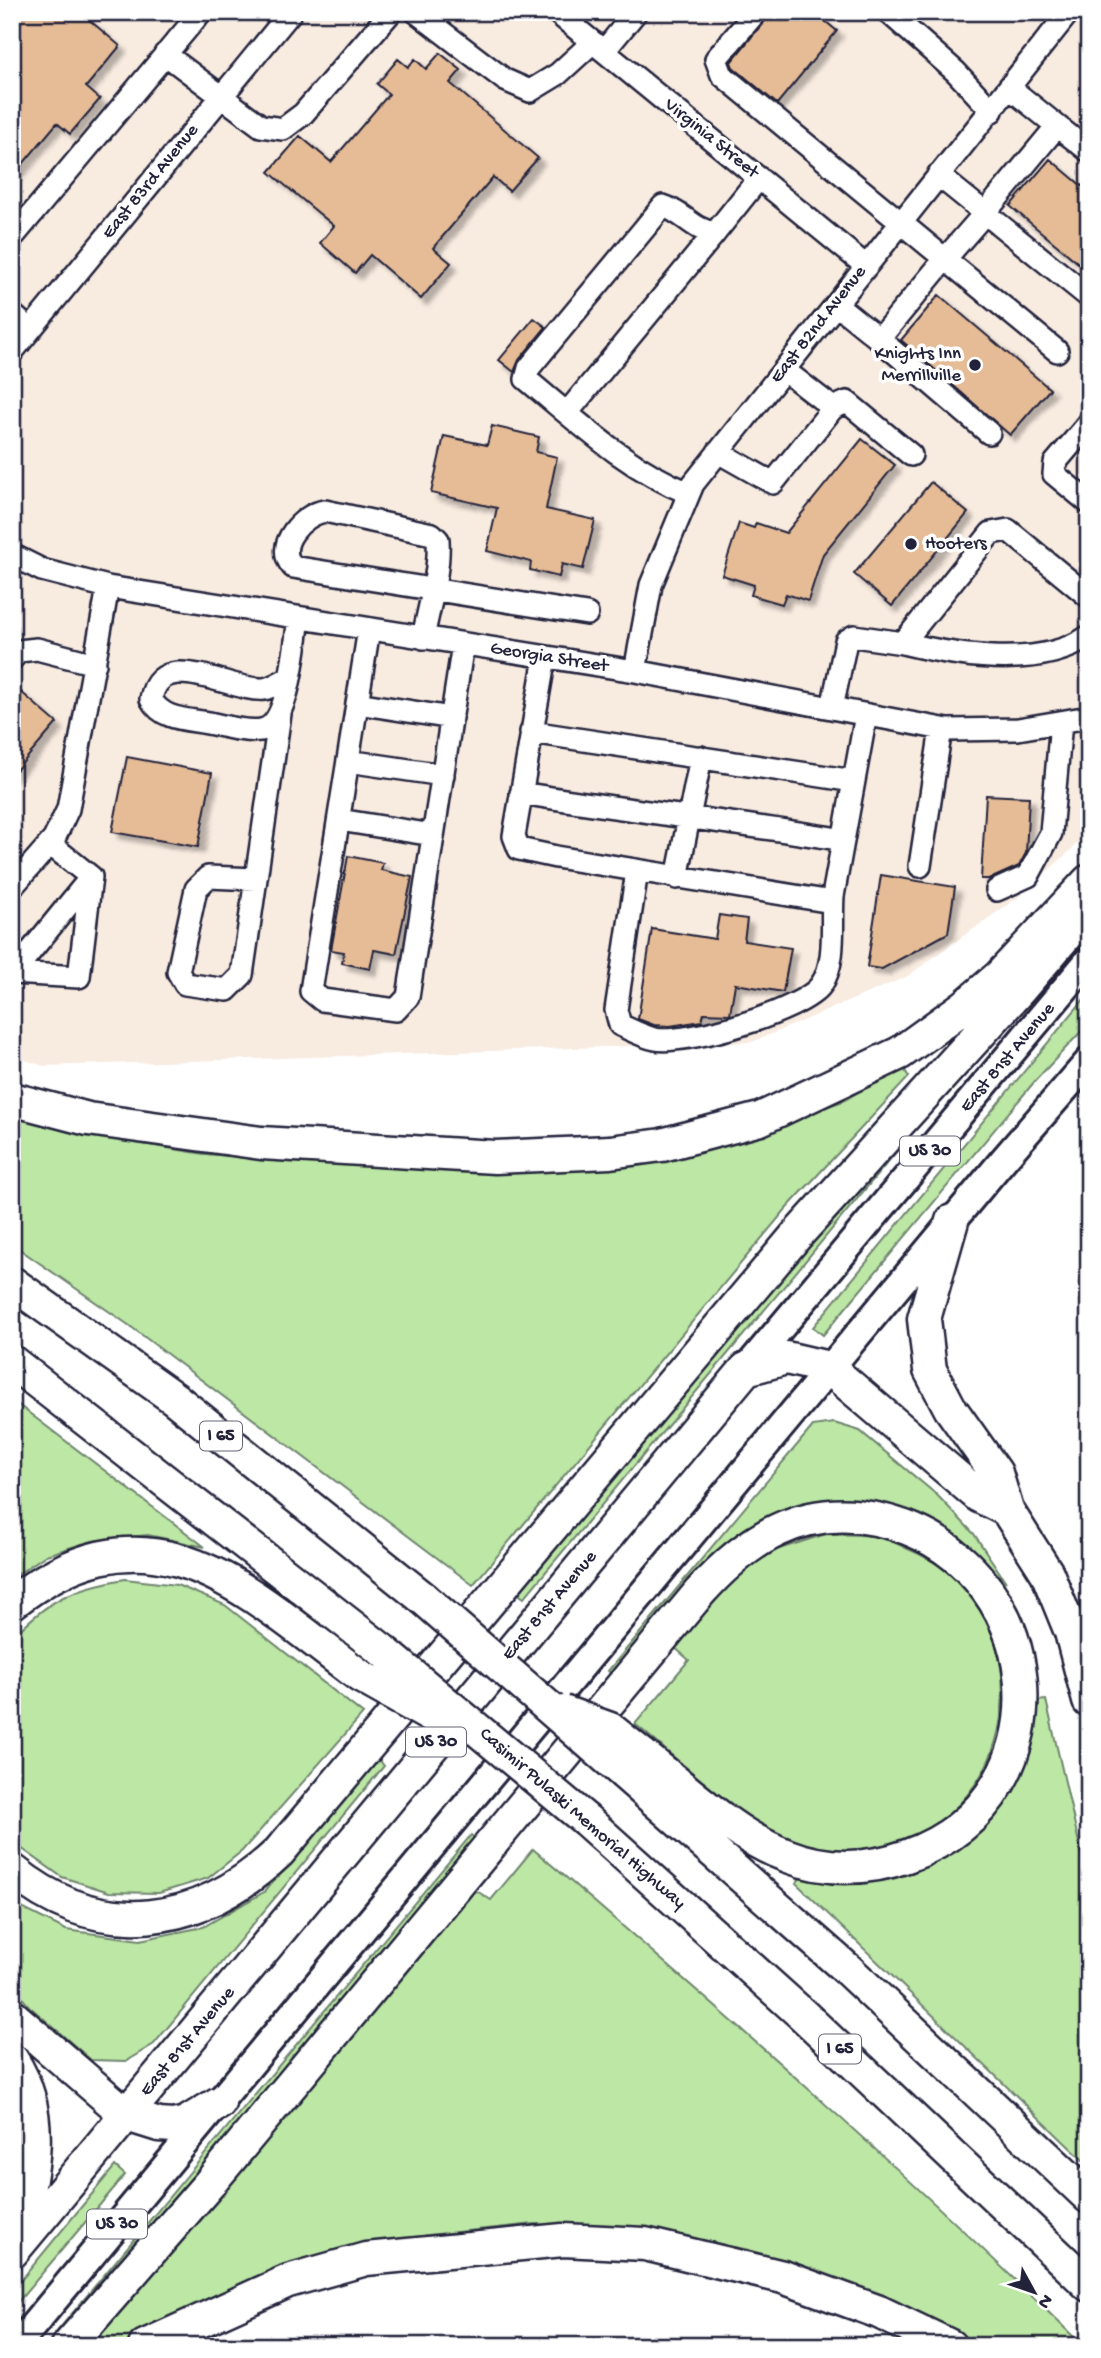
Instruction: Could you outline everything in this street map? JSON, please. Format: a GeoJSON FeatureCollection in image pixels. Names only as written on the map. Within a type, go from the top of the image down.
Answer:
{"type":"FeatureCollection","features":[{"type":"Feature","properties":{"kind":"highway"},"geometry":{"type":"LineString","coordinates":[[12,1099],[88,1119],[261,1143],[495,1157],[610,1152],[662,1145],[760,1119],[900,1053],[965,1006],[1000,976],[1089,881]]}},
{"type":"Feature","properties":{"kind":"highway"},"geometry":{"type":"LineString","coordinates":[[12,1870],[33,1887],[63,1903],[96,1914],[123,1918],[149,1917],[197,1908],[257,1873],[279,1852],[796,1236],[1021,988],[1089,908]]}},
{"type":"Feature","properties":{"kind":"highway"},"geometry":{"type":"LineString","coordinates":[[952,1221],[927,1300],[924,1319],[926,1354],[942,1395],[996,1473],[1007,1510],[1028,1540],[1056,1594],[1071,1632],[1089,1701]]}},
{"type":"Feature","properties":{"kind":"highway","name":"I 65"},"geometry":{"type":"LineString","coordinates":[[12,1283],[175,1399],[424,1598],[542,1703],[633,1763],[846,1969],[1089,2197]]}},
{"type":"Feature","properties":{"kind":"highway"},"geometry":{"type":"LineString","coordinates":[[746,1369],[786,1359],[829,1368],[979,1496],[1007,1510]]}},
{"type":"Feature","properties":{"kind":"highway","name":"Casimir Pulaski Memorial Highway"},"geometry":{"type":"LineString","coordinates":[[12,1362],[382,1650],[527,1769],[803,2015],[1089,2285]]}},
{"type":"Feature","properties":{"kind":"highway","name":"East 81st Avenue"},"geometry":{"type":"LineString","coordinates":[[13,2252],[746,1369]]}},
{"type":"Feature","properties":{"kind":"highway"},"geometry":{"type":"LineString","coordinates":[[68,2346],[192,2205],[700,1592],[746,1547],[768,1533],[796,1522],[862,1517],[889,1522],[916,1532],[960,1560],[982,1581],[1010,1628],[1017,1653],[1022,1710],[1007,1763],[993,1789],[951,1833],[922,1851],[885,1864],[827,1866],[790,1857],[758,1843],[633,1763]]}},
{"type":"Feature","properties":{"kind":"highway"},"geometry":{"type":"LineString","coordinates":[[12,1603],[41,1580],[92,1560],[147,1555],[177,1558],[230,1580],[359,1676],[527,1769]]}},
{"type":"Feature","properties":{"kind":"highway"},"geometry":{"type":"LineString","coordinates":[[12,2016],[127,2115],[151,2124],[173,2126],[186,2123],[219,2103]]}},
{"type":"Feature","properties":{"kind":"highway"},"geometry":{"type":"LineString","coordinates":[[12,2060],[25,2083],[35,2131],[31,2179],[13,2252]]}},
{"type":"Feature","properties":{"kind":"highway"},"geometry":{"type":"LineString","coordinates":[[145,2346],[288,2281],[366,2259],[563,2240],[645,2244],[783,2277],[879,2312],[950,2346]]}},
{"type":"Feature","properties":{"kind":"main road","name":"East 81st Avenue"},"geometry":{"type":"LineString","coordinates":[[746,1369],[1089,960]]}},
{"type":"Feature","properties":{"kind":"main road","name":"US 30"},"geometry":{"type":"LineString","coordinates":[[16,2346],[829,1368],[1089,1061]]}},
{"type":"Feature","properties":{"kind":"street"},"geometry":{"type":"LineString","coordinates":[[12,238],[201,12]]}},
{"type":"Feature","properties":{"kind":"street","name":"East 83rd Avenue"},"geometry":{"type":"LineString","coordinates":[[12,352],[291,12]]}},
{"type":"Feature","properties":{"kind":"street"},"geometry":{"type":"LineString","coordinates":[[165,54],[261,127],[283,130],[303,114],[391,12]]}},
{"type":"Feature","properties":{"kind":"street"},"geometry":{"type":"LineString","coordinates":[[416,12],[505,80],[530,91],[598,47],[636,12]]}},
{"type":"Feature","properties":{"kind":"street","name":"Virginia Street"},"geometry":{"type":"LineString","coordinates":[[556,12],[866,266]]}},
{"type":"Feature","properties":{"kind":"street"},"geometry":{"type":"LineString","coordinates":[[755,12],[716,60],[722,75],[790,135],[901,222],[1057,351]]}},
{"type":"Feature","properties":{"kind":"street"},"geometry":{"type":"LineString","coordinates":[[888,12],[956,72],[992,111]]}},
{"type":"Feature","properties":{"kind":"street","name":"East 82nd Avenue"},"geometry":{"type":"LineString","coordinates":[[635,671],[651,585],[689,493],[718,452],[1069,12]]}},
{"type":"Feature","properties":{"kind":"street"},"geometry":{"type":"LineString","coordinates":[[1010,88],[1089,152]]}},
{"type":"Feature","properties":{"kind":"street"},"geometry":{"type":"LineString","coordinates":[[879,340],[1057,127]]}},
{"type":"Feature","properties":{"kind":"street"},"geometry":{"type":"LineString","coordinates":[[938,175],[1089,297]]}},
{"type":"Feature","properties":{"kind":"street"},"geometry":{"type":"LineString","coordinates":[[567,413],[759,178]]}},
{"type":"Feature","properties":{"kind":"street"},"geometry":{"type":"LineString","coordinates":[[689,493],[666,484],[615,454],[526,379],[529,368],[663,206],[674,209],[703,232],[715,233]]}},
{"type":"Feature","properties":{"kind":"street"},"geometry":{"type":"LineString","coordinates":[[837,305],[989,433]]}},
{"type":"Feature","properties":{"kind":"street"},"geometry":{"type":"LineString","coordinates":[[12,314],[30,330]]}},
{"type":"Feature","properties":{"kind":"street"},"geometry":{"type":"LineString","coordinates":[[784,370],[833,408]]}},
{"type":"Feature","properties":{"kind":"street"},"geometry":{"type":"LineString","coordinates":[[718,452],[773,483],[833,408],[847,402],[911,455]]}},
{"type":"Feature","properties":{"kind":"street"},"geometry":{"type":"LineString","coordinates":[[1089,423],[1055,463],[1054,474],[1089,503]]}},
{"type":"Feature","properties":{"kind":"street"},"geometry":{"type":"LineString","coordinates":[[424,638],[432,591],[438,540],[420,529],[325,511],[317,512],[289,537],[287,555],[293,567],[432,591],[587,614]]}},
{"type":"Feature","properties":{"kind":"street"},"geometry":{"type":"LineString","coordinates":[[903,643],[991,533],[1008,530],[1089,597]]}},
{"type":"Feature","properties":{"kind":"street","name":"Georgia Street"},"geometry":{"type":"LineString","coordinates":[[12,555],[42,570],[108,587],[635,671],[941,729],[1017,729],[1089,717]]}},
{"type":"Feature","properties":{"kind":"street"},"geometry":{"type":"LineString","coordinates":[[12,887],[50,844],[68,809],[108,587]]}},
{"type":"Feature","properties":{"kind":"street"},"geometry":{"type":"LineString","coordinates":[[256,879],[208,877],[196,889],[178,972],[185,984],[227,990],[242,975],[281,714],[299,618]]}},
{"type":"Feature","properties":{"kind":"street"},"geometry":{"type":"LineString","coordinates":[[369,629],[311,990],[322,1000],[396,1010],[408,997],[463,644]]}},
{"type":"Feature","properties":{"kind":"street"},"geometry":{"type":"LineString","coordinates":[[832,708],[846,641],[853,636],[903,643],[944,653],[987,657],[1032,655],[1058,649],[1089,636]]}},
{"type":"Feature","properties":{"kind":"street"},"geometry":{"type":"LineString","coordinates":[[12,659],[19,651],[37,649],[95,664]]}},
{"type":"Feature","properties":{"kind":"street"},"geometry":{"type":"LineString","coordinates":[[545,657],[514,836],[519,849],[804,900],[826,901],[833,896]]}},
{"type":"Feature","properties":{"kind":"street"},"geometry":{"type":"LineString","coordinates":[[281,714],[275,723],[262,730],[175,718],[156,708],[151,699],[153,687],[160,678],[175,672],[265,689],[289,678]]}},
{"type":"Feature","properties":{"kind":"street"},"geometry":{"type":"LineString","coordinates":[[357,703],[452,718]]}},
{"type":"Feature","properties":{"kind":"street"},"geometry":{"type":"LineString","coordinates":[[637,871],[617,1010],[620,1025],[655,1039],[696,1038],[748,1023],[819,988],[828,972],[833,896],[866,715]]}},
{"type":"Feature","properties":{"kind":"street"},"geometry":{"type":"LineString","coordinates":[[997,890],[1028,876],[1051,833],[1061,722]]}},
{"type":"Feature","properties":{"kind":"street"},"geometry":{"type":"LineString","coordinates":[[920,866],[941,729]]}},
{"type":"Feature","properties":{"kind":"street"},"geometry":{"type":"LineString","coordinates":[[531,732],[854,781]]}},
{"type":"Feature","properties":{"kind":"street"},"geometry":{"type":"LineString","coordinates":[[677,878],[701,757]]}},
{"type":"Feature","properties":{"kind":"street"},"geometry":{"type":"LineString","coordinates":[[348,761],[443,775]]}},
{"type":"Feature","properties":{"kind":"street"},"geometry":{"type":"LineString","coordinates":[[521,793],[643,814],[687,817],[843,840]]}},
{"type":"Feature","properties":{"kind":"street"},"geometry":{"type":"LineString","coordinates":[[338,820],[433,835]]}},
{"type":"Feature","properties":{"kind":"street"},"geometry":{"type":"LineString","coordinates":[[50,844],[91,877]]}},
{"type":"Feature","properties":{"kind":"street"},"geometry":{"type":"LineString","coordinates":[[13,973],[79,977],[91,877]]}},
{"type":"Feature","properties":{"kind":"street"},"geometry":{"type":"LineString","coordinates":[[13,973],[91,877]]}},
{"type":"Feature","properties":{"kind":"shaded area"},"geometry":{"type":"Polygon","coordinates":[[[12,12],[1089,12],[1089,829],[1072,849],[1021,895],[906,977],[752,1042],[44,1066],[12,1056],[12,12]]]}},
{"type":"Feature","properties":{"kind":"green space"},"geometry":{"type":"Polygon","coordinates":[[[1089,993],[1089,1023],[1035,1081],[823,1335],[813,1327],[1089,993]]]}},
{"type":"Feature","properties":{"kind":"green space"},"geometry":{"type":"Polygon","coordinates":[[[902,1066],[909,1077],[786,1209],[473,1585],[130,1326],[12,1244],[12,1117],[70,1132],[204,1154],[354,1165],[522,1169],[743,1136],[843,1101],[902,1066]]]}},
{"type":"Feature","properties":{"kind":"green space"},"geometry":{"type":"Polygon","coordinates":[[[906,1135],[908,1138],[524,1598],[517,1593],[826,1221],[906,1135]]]}},
{"type":"Feature","properties":{"kind":"green space"},"geometry":{"type":"Polygon","coordinates":[[[12,1400],[205,1547],[148,1535],[92,1541],[46,1555],[12,1578],[12,1400]]]}},
{"type":"Feature","properties":{"kind":"green space"},"geometry":{"type":"Polygon","coordinates":[[[834,1423],[860,1431],[937,1495],[974,1534],[1006,1582],[970,1547],[935,1523],[877,1503],[829,1506],[778,1516],[615,1677],[608,1671],[813,1426],[834,1423]]]}},
{"type":"Feature","properties":{"kind":"green space"},"geometry":{"type":"Polygon","coordinates":[[[826,1534],[866,1535],[886,1539],[908,1549],[953,1577],[983,1615],[1000,1660],[1002,1708],[991,1754],[967,1796],[930,1827],[880,1846],[843,1851],[807,1848],[765,1828],[718,1794],[635,1724],[689,1660],[674,1647],[732,1579],[773,1551],[826,1534]]]}},
{"type":"Feature","properties":{"kind":"green space"},"geometry":{"type":"Polygon","coordinates":[[[125,1579],[177,1585],[225,1605],[363,1714],[242,1851],[208,1878],[159,1893],[109,1892],[62,1877],[21,1848],[12,1834],[12,1638],[38,1614],[63,1597],[76,1591],[125,1579]]]}},
{"type":"Feature","properties":{"kind":"green space"},"geometry":{"type":"Polygon","coordinates":[[[1046,1700],[1089,1886],[1089,2166],[796,1883],[801,1877],[852,1881],[898,1873],[1019,1766],[1035,1730],[1036,1701],[1046,1700]]]}},
{"type":"Feature","properties":{"kind":"green space"},"geometry":{"type":"Polygon","coordinates":[[[378,1758],[384,1766],[154,2044],[126,2061],[91,2060],[29,2006],[12,1986],[12,1903],[66,1930],[140,1940],[203,1927],[264,1892],[378,1758]]]}},
{"type":"Feature","properties":{"kind":"green space"},"geometry":{"type":"Polygon","coordinates":[[[471,1835],[479,1841],[54,2344],[50,2340],[471,1835]]]}},
{"type":"Feature","properties":{"kind":"green space"},"geometry":{"type":"Polygon","coordinates":[[[533,1849],[813,2093],[1017,2281],[1083,2346],[977,2346],[952,2330],[857,2286],[745,2249],[650,2234],[535,2224],[428,2235],[323,2258],[152,2328],[122,2346],[89,2346],[472,1888],[491,1900],[533,1849]]]}},
{"type":"Feature","properties":{"kind":"green space"},"geometry":{"type":"Polygon","coordinates":[[[115,2166],[125,2175],[12,2309],[12,2291],[115,2166]]]}},
{"type":"Feature","properties":{"kind":"building"},"geometry":{"type":"Polygon","coordinates":[[[12,12],[80,12],[120,46],[86,87],[100,99],[70,134],[57,123],[12,177],[12,12]]]}},
{"type":"Feature","properties":{"kind":"building"},"geometry":{"type":"Polygon","coordinates":[[[772,12],[814,12],[837,31],[777,104],[733,67],[731,62],[772,12]]]}},
{"type":"Feature","properties":{"kind":"building"},"geometry":{"type":"Polygon","coordinates":[[[440,53],[461,70],[450,83],[538,158],[509,191],[493,177],[433,248],[451,263],[421,299],[370,255],[355,273],[320,243],[334,226],[269,172],[300,136],[331,162],[389,94],[377,84],[398,59],[408,67],[415,59],[426,69],[440,53]]]}},
{"type":"Feature","properties":{"kind":"building"},"geometry":{"type":"Polygon","coordinates":[[[1050,159],[1089,192],[1089,272],[1010,206],[1050,159]]]}},
{"type":"Feature","properties":{"kind":"building","name":"Knights Inn Merrillville"},"geometry":{"type":"Polygon","coordinates":[[[939,295],[1050,389],[1010,435],[901,340],[939,295]]]}},
{"type":"Feature","properties":{"kind":"building"},"geometry":{"type":"Polygon","coordinates":[[[534,318],[546,327],[519,360],[514,372],[499,360],[534,318]]]}},
{"type":"Feature","properties":{"kind":"building"},"geometry":{"type":"Polygon","coordinates":[[[492,426],[539,437],[536,452],[557,457],[546,509],[595,520],[583,569],[562,564],[559,577],[530,570],[531,562],[487,551],[497,508],[431,493],[444,436],[487,445],[492,426]]]}},
{"type":"Feature","properties":{"kind":"building"},"geometry":{"type":"Polygon","coordinates":[[[862,439],[895,465],[823,554],[808,601],[786,594],[782,604],[751,595],[754,585],[722,575],[739,523],[754,528],[756,523],[786,533],[862,439]]]}},
{"type":"Feature","properties":{"kind":"building","name":"Hooters"},"geometry":{"type":"Polygon","coordinates":[[[931,482],[968,513],[892,606],[854,574],[931,482]]]}},
{"type":"Feature","properties":{"kind":"building"},"geometry":{"type":"Polygon","coordinates":[[[20,691],[57,723],[12,775],[12,700],[20,691]]]}},
{"type":"Feature","properties":{"kind":"building"},"geometry":{"type":"Polygon","coordinates":[[[127,757],[212,773],[198,847],[112,832],[127,757]]]}},
{"type":"Feature","properties":{"kind":"building"},"geometry":{"type":"Polygon","coordinates":[[[986,795],[1029,797],[1026,853],[1019,866],[990,879],[981,879],[986,795]]]}},
{"type":"Feature","properties":{"kind":"building"},"geometry":{"type":"Polygon","coordinates":[[[348,856],[383,863],[381,870],[412,877],[396,954],[374,950],[370,969],[342,963],[344,952],[331,950],[348,856]]]}},
{"type":"Feature","properties":{"kind":"building"},"geometry":{"type":"Polygon","coordinates":[[[881,875],[955,887],[948,933],[882,969],[867,967],[881,875]]]}},
{"type":"Feature","properties":{"kind":"building"},"geometry":{"type":"Polygon","coordinates":[[[719,915],[747,919],[744,941],[791,948],[783,992],[735,984],[730,1014],[704,1013],[702,1021],[670,1026],[654,1025],[638,1019],[652,929],[715,939],[719,915]]]}},
{"type":"Feature","properties":{"kind":"place","name":"Knights Inn Merrillville"},"geometry":{"type":"Point","coordinates":[975,365]}},
{"type":"Feature","properties":{"kind":"place","name":"Hooters"},"geometry":{"type":"Point","coordinates":[911,544]}}]}
